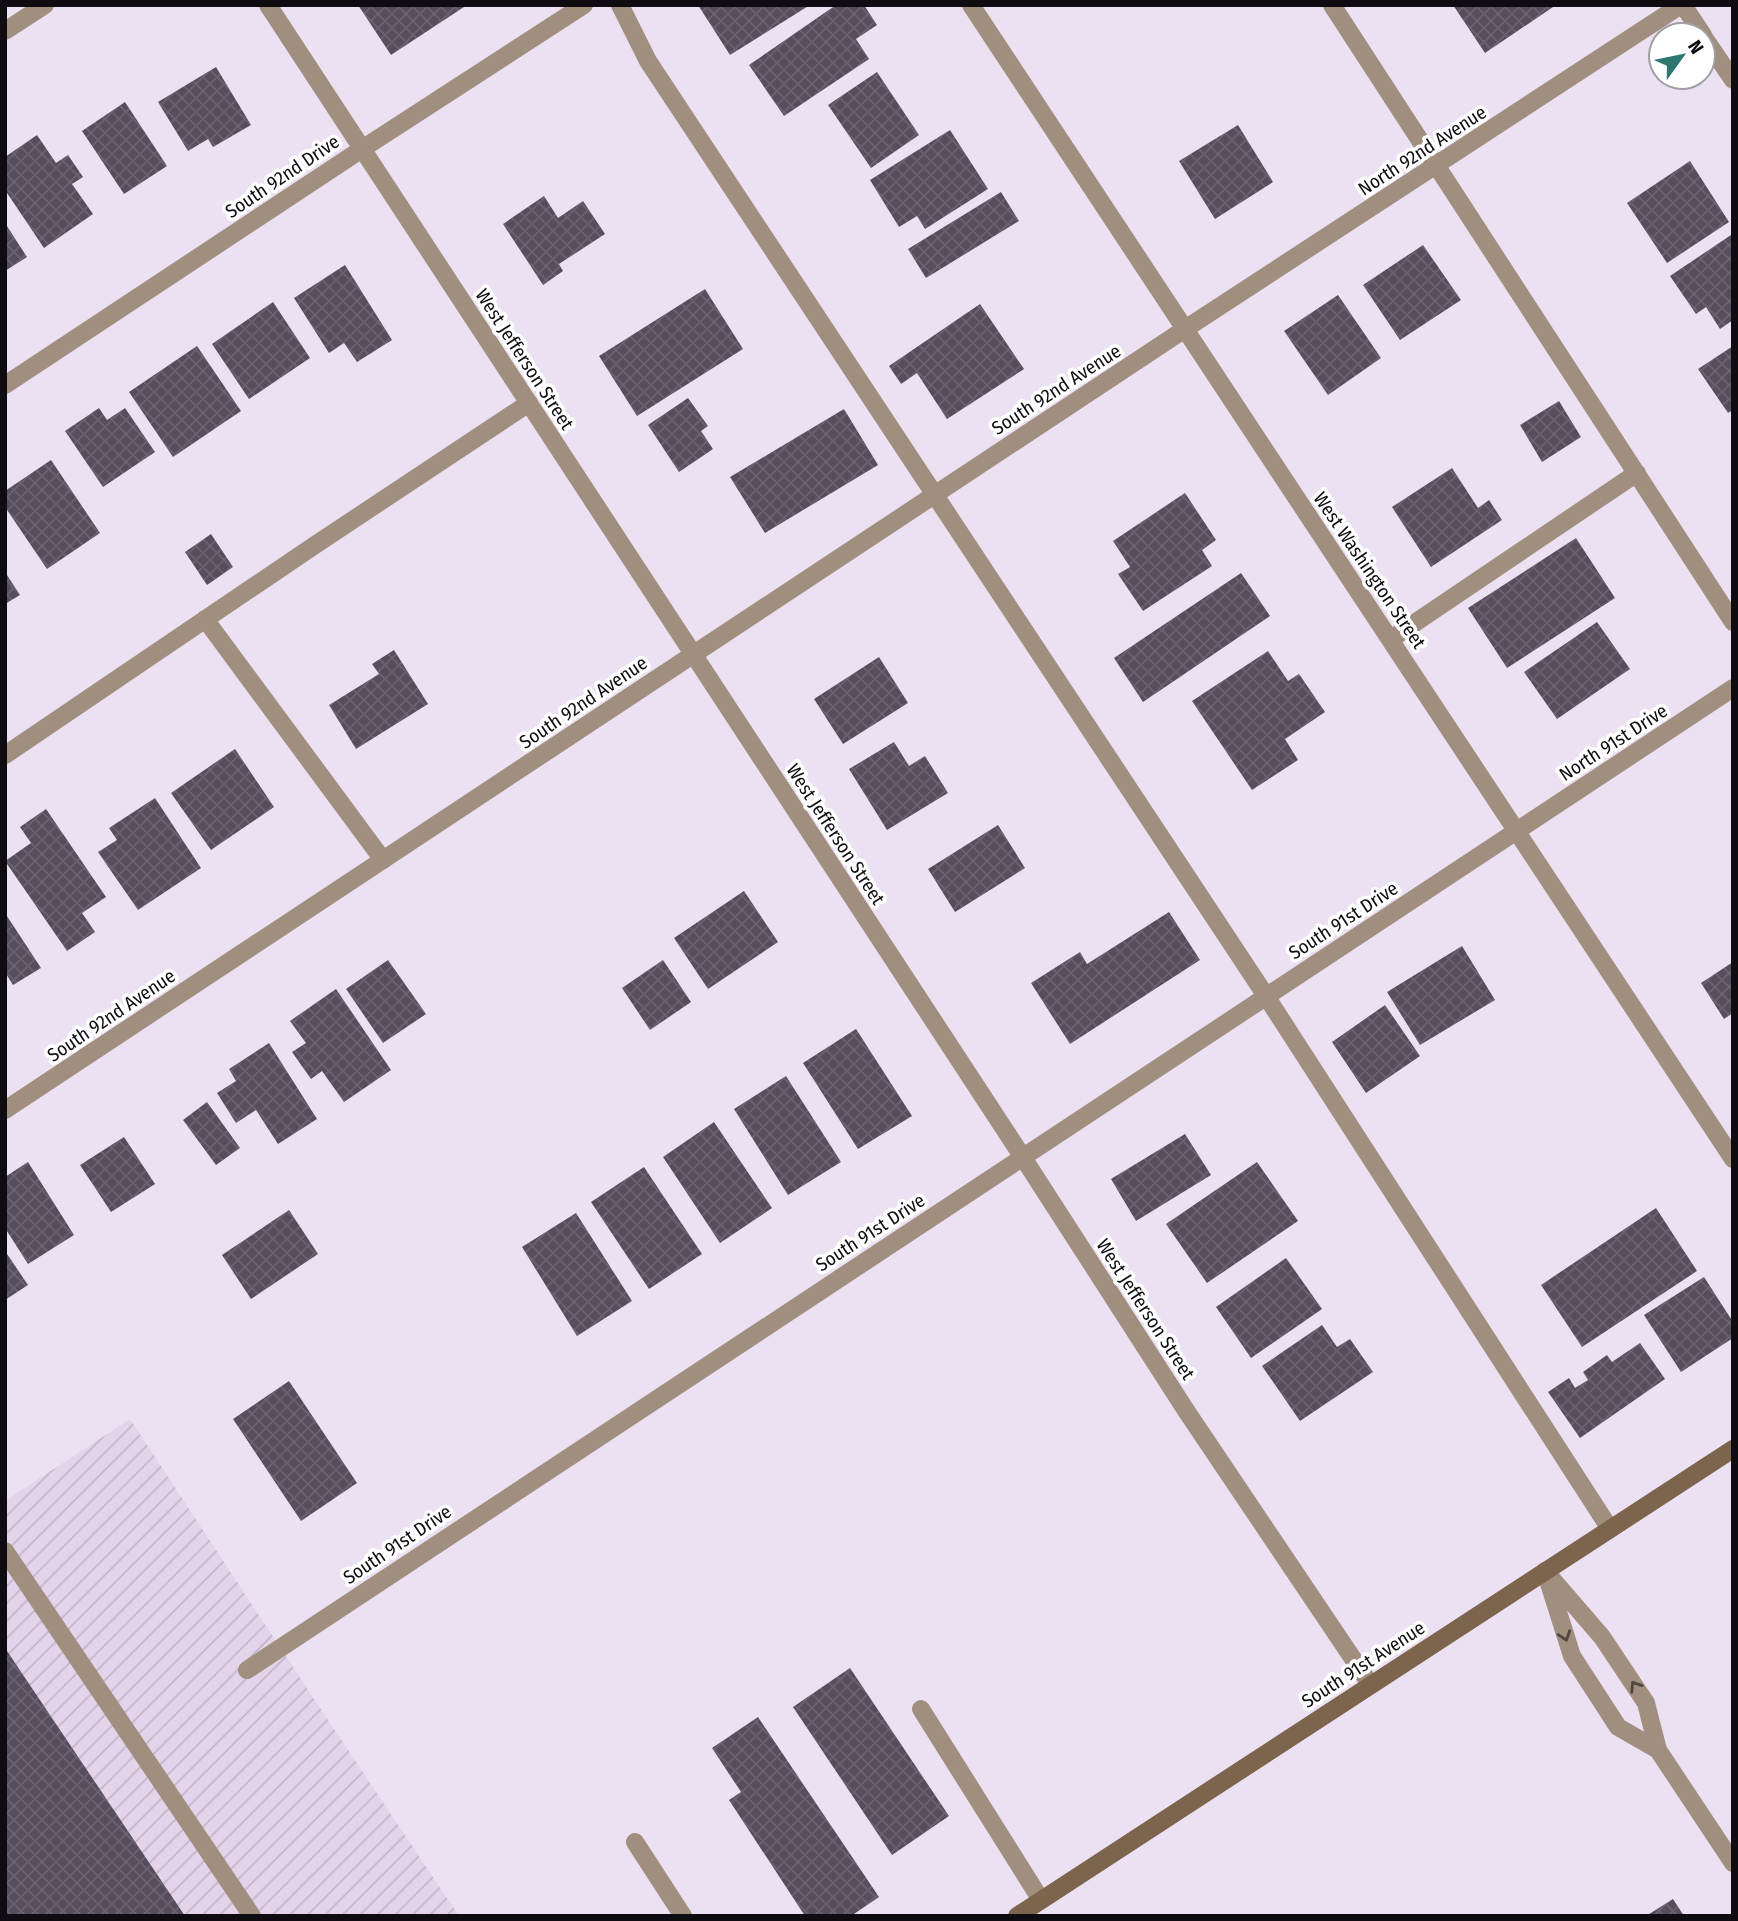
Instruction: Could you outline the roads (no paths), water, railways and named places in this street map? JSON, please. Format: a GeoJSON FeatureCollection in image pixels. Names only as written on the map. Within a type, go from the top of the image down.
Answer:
{"type":"FeatureCollection","features":[{"type":"Feature","properties":{"kind":"main road","name":"South 91st Avenue"},"geometry":{"type":"LineString","coordinates":[[1017,1916],[1733,1450]]}},
{"type":"Feature","properties":{"kind":"street"},"geometry":{"type":"LineString","coordinates":[[5,32],[45,5]]}},
{"type":"Feature","properties":{"kind":"street","name":"West Jefferson Street"},"geometry":{"type":"LineString","coordinates":[[268,5],[1022,1156],[1200,1433],[1370,1684]]}},
{"type":"Feature","properties":{"kind":"street","name":"South 92nd Drive"},"geometry":{"type":"LineString","coordinates":[[5,385],[584,5]]}},
{"type":"Feature","properties":{"kind":"street"},"geometry":{"type":"LineString","coordinates":[[620,5],[648,61],[1266,996],[1610,1529]]}},
{"type":"Feature","properties":{"kind":"street","name":"West Washington Street"},"geometry":{"type":"LineString","coordinates":[[971,5],[1733,1159]]}},
{"type":"Feature","properties":{"kind":"street"},"geometry":{"type":"LineString","coordinates":[[1332,5],[1733,622]]}},
{"type":"Feature","properties":{"kind":"street"},"geometry":{"type":"LineString","coordinates":[[1682,5],[1693,21]]}},
{"type":"Feature","properties":{"kind":"street","name":"North 92nd Avenue"},"geometry":{"type":"LineString","coordinates":[[1185,329],[1682,5]]}},
{"type":"Feature","properties":{"kind":"street"},"geometry":{"type":"LineString","coordinates":[[1717,56],[1733,80]]}},
{"type":"Feature","properties":{"kind":"street","name":"South 92nd Avenue"},"geometry":{"type":"LineString","coordinates":[[5,1110],[1185,329]]}},
{"type":"Feature","properties":{"kind":"street"},"geometry":{"type":"LineString","coordinates":[[5,755],[529,403]]}},
{"type":"Feature","properties":{"kind":"street"},"geometry":{"type":"LineString","coordinates":[[1391,639],[1637,473]]}},
{"type":"Feature","properties":{"kind":"street"},"geometry":{"type":"LineString","coordinates":[[205,619],[383,860]]}},
{"type":"Feature","properties":{"kind":"street","name":"North 91st Drive"},"geometry":{"type":"LineString","coordinates":[[1517,830],[1733,688]]}},
{"type":"Feature","properties":{"kind":"street","name":"South 91st Drive"},"geometry":{"type":"LineString","coordinates":[[247,1670],[1517,830]]}},
{"type":"Feature","properties":{"kind":"street"},"geometry":{"type":"LineString","coordinates":[[5,1551],[252,1916]]}},
{"type":"Feature","properties":{"kind":"street"},"geometry":{"type":"LineString","coordinates":[[1545,1571],[1572,1656],[1618,1727],[1658,1750]]}},
{"type":"Feature","properties":{"kind":"street"},"geometry":{"type":"LineString","coordinates":[[1545,1571],[1602,1637],[1646,1703],[1658,1750],[1733,1863]]}},
{"type":"Feature","properties":{"kind":"street"},"geometry":{"type":"LineString","coordinates":[[922,1709],[1041,1900]]}},
{"type":"Feature","properties":{"kind":"street"},"geometry":{"type":"LineString","coordinates":[[635,1842],[683,1916]]}}]}
